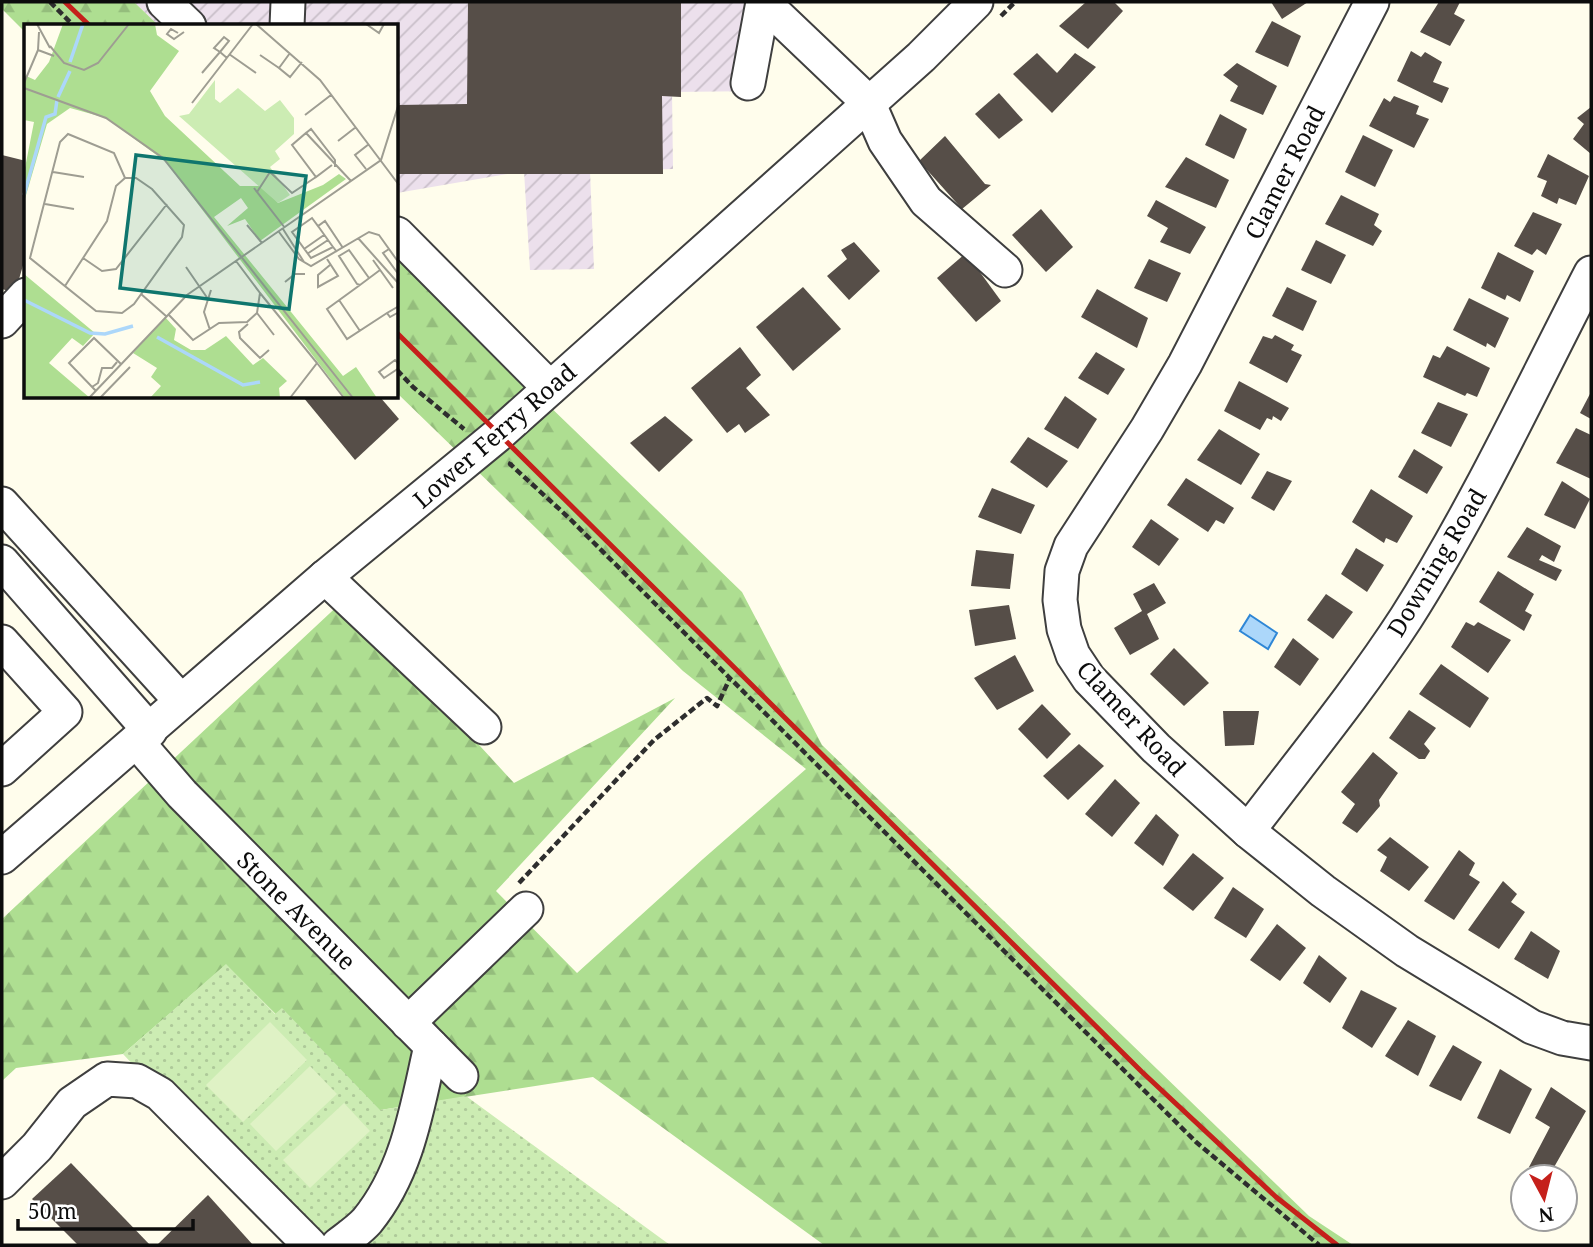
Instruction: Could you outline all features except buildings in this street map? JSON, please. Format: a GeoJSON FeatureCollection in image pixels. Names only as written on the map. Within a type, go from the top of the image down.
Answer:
{"type":"FeatureCollection","features":[{"type":"Feature","properties":{"kind":"street"},"geometry":{"type":"LineString","coordinates":[[163,2],[187,24]]}},
{"type":"Feature","properties":{"kind":"street"},"geometry":{"type":"LineString","coordinates":[[287,24],[288,2]]}},
{"type":"Feature","properties":{"kind":"street"},"geometry":{"type":"LineString","coordinates":[[763,2],[868,102],[885,141],[926,201],[1005,271]]}},
{"type":"Feature","properties":{"kind":"street"},"geometry":{"type":"LineString","coordinates":[[748,83],[763,2]]}},
{"type":"Feature","properties":{"kind":"street","name":"Lower Ferry Road"},"geometry":{"type":"LineString","coordinates":[[2,857],[325,577],[498,452],[550,388],[921,57],[976,2]]}},
{"type":"Feature","properties":{"kind":"street","name":"Clamer Road"},"geometry":{"type":"LineString","coordinates":[[1372,2],[1185,364],[1147,429],[1084,522],[1071,546],[1062,571],[1060,600],[1064,629],[1073,655],[1088,679],[1156,748],[1248,831],[1323,891],[1407,951],[1532,1027],[1562,1038],[1591,1043]]}},
{"type":"Feature","properties":{"kind":"street"},"geometry":{"type":"LineString","coordinates":[[399,236],[550,388]]}},
{"type":"Feature","properties":{"kind":"street","name":"Downing Road"},"geometry":{"type":"LineString","coordinates":[[1248,831],[1349,699],[1404,620],[1455,538],[1591,273]]}},
{"type":"Feature","properties":{"kind":"street"},"geometry":{"type":"LineString","coordinates":[[2,321],[24,297]]}},
{"type":"Feature","properties":{"kind":"street"},"geometry":{"type":"LineString","coordinates":[[2,504],[181,701]]}},
{"type":"Feature","properties":{"kind":"street","name":"Stone Avenue"},"geometry":{"type":"LineString","coordinates":[[2,562],[143,737],[182,794],[461,1076]]}},
{"type":"Feature","properties":{"kind":"street"},"geometry":{"type":"LineString","coordinates":[[325,577],[484,727]]}},
{"type":"Feature","properties":{"kind":"street"},"geometry":{"type":"LineString","coordinates":[[2,642],[65,712],[2,769]]}},
{"type":"Feature","properties":{"kind":"street"},"geometry":{"type":"LineString","coordinates":[[408,1023],[521,897]]}},
{"type":"Feature","properties":{"kind":"street"},"geometry":{"type":"LineString","coordinates":[[338,1245],[366,1223],[391,1185],[410,1140],[431,1046]]}},
{"type":"Feature","properties":{"kind":"street"},"geometry":{"type":"LineString","coordinates":[[2,1182],[37,1147],[72,1102],[107,1079],[137,1081],[160,1094],[310,1245]]}},
{"type":"Feature","properties":{"kind":"path"},"geometry":{"type":"LineString","coordinates":[[50,2],[72,24]]}},
{"type":"Feature","properties":{"kind":"path"},"geometry":{"type":"LineString","coordinates":[[399,372],[413,387],[498,452],[568,517],[1196,1142],[1319,1245]]}},
{"type":"Feature","properties":{"kind":"path"},"geometry":{"type":"LineString","coordinates":[[521,897],[653,740],[707,698],[716,706],[730,678]]}},
{"type":"Feature","properties":{"kind":"shaded area"},"geometry":{"type":"Polygon","coordinates":[[[134,2],[777,2],[764,91],[672,92],[673,169],[590,171],[594,269],[530,270],[524,171],[399,193],[399,24],[157,24],[134,2]]]}},
{"type":"Feature","properties":{"kind":"green space"},"geometry":{"type":"Polygon","coordinates":[[[2,2],[134,2],[157,24],[24,24],[24,31],[2,9],[2,2]]]}},
{"type":"Feature","properties":{"kind":"green space"},"geometry":{"type":"Polygon","coordinates":[[[399,261],[742,592],[822,745],[1309,1216],[1353,1245],[824,1245],[593,1077],[374,1111],[226,965],[123,1054],[16,1068],[2,1081],[2,919],[345,599],[514,783],[675,698],[496,891],[577,973],[806,769],[683,671],[399,395],[399,261]]]}},
{"type":"Feature","properties":{"kind":"green space"},"geometry":{"type":"Polygon","coordinates":[[[226,964],[275,1014],[282,1008],[380,1110],[466,1096],[670,1245],[303,1245],[123,1054],[226,964]]]}},
{"type":"Feature","properties":{"kind":"green space"},"geometry":{"type":"Polygon","coordinates":[[[270,1022],[307,1060],[243,1122],[206,1085],[270,1022]]]}},
{"type":"Feature","properties":{"kind":"green space"},"geometry":{"type":"Polygon","coordinates":[[[310,1066],[337,1094],[276,1151],[250,1124],[310,1066]]]}},
{"type":"Feature","properties":{"kind":"green space"},"geometry":{"type":"Polygon","coordinates":[[[344,1103],[370,1131],[310,1188],[283,1160],[344,1103]]]}},
{"type":"Feature","properties":{"kind":"water"},"geometry":{"type":"Polygon","coordinates":[[[1250,615],[1277,633],[1268,649],[1240,631],[1250,615]]]}},
{"type":"Feature","properties":{"kind":"railway"},"geometry":{"type":"LineString","coordinates":[[65,2],[88,24]]}},
{"type":"Feature","properties":{"kind":"railway"},"geometry":{"type":"LineString","coordinates":[[399,335],[1142,1072],[1276,1197],[1337,1245]]}}]}
